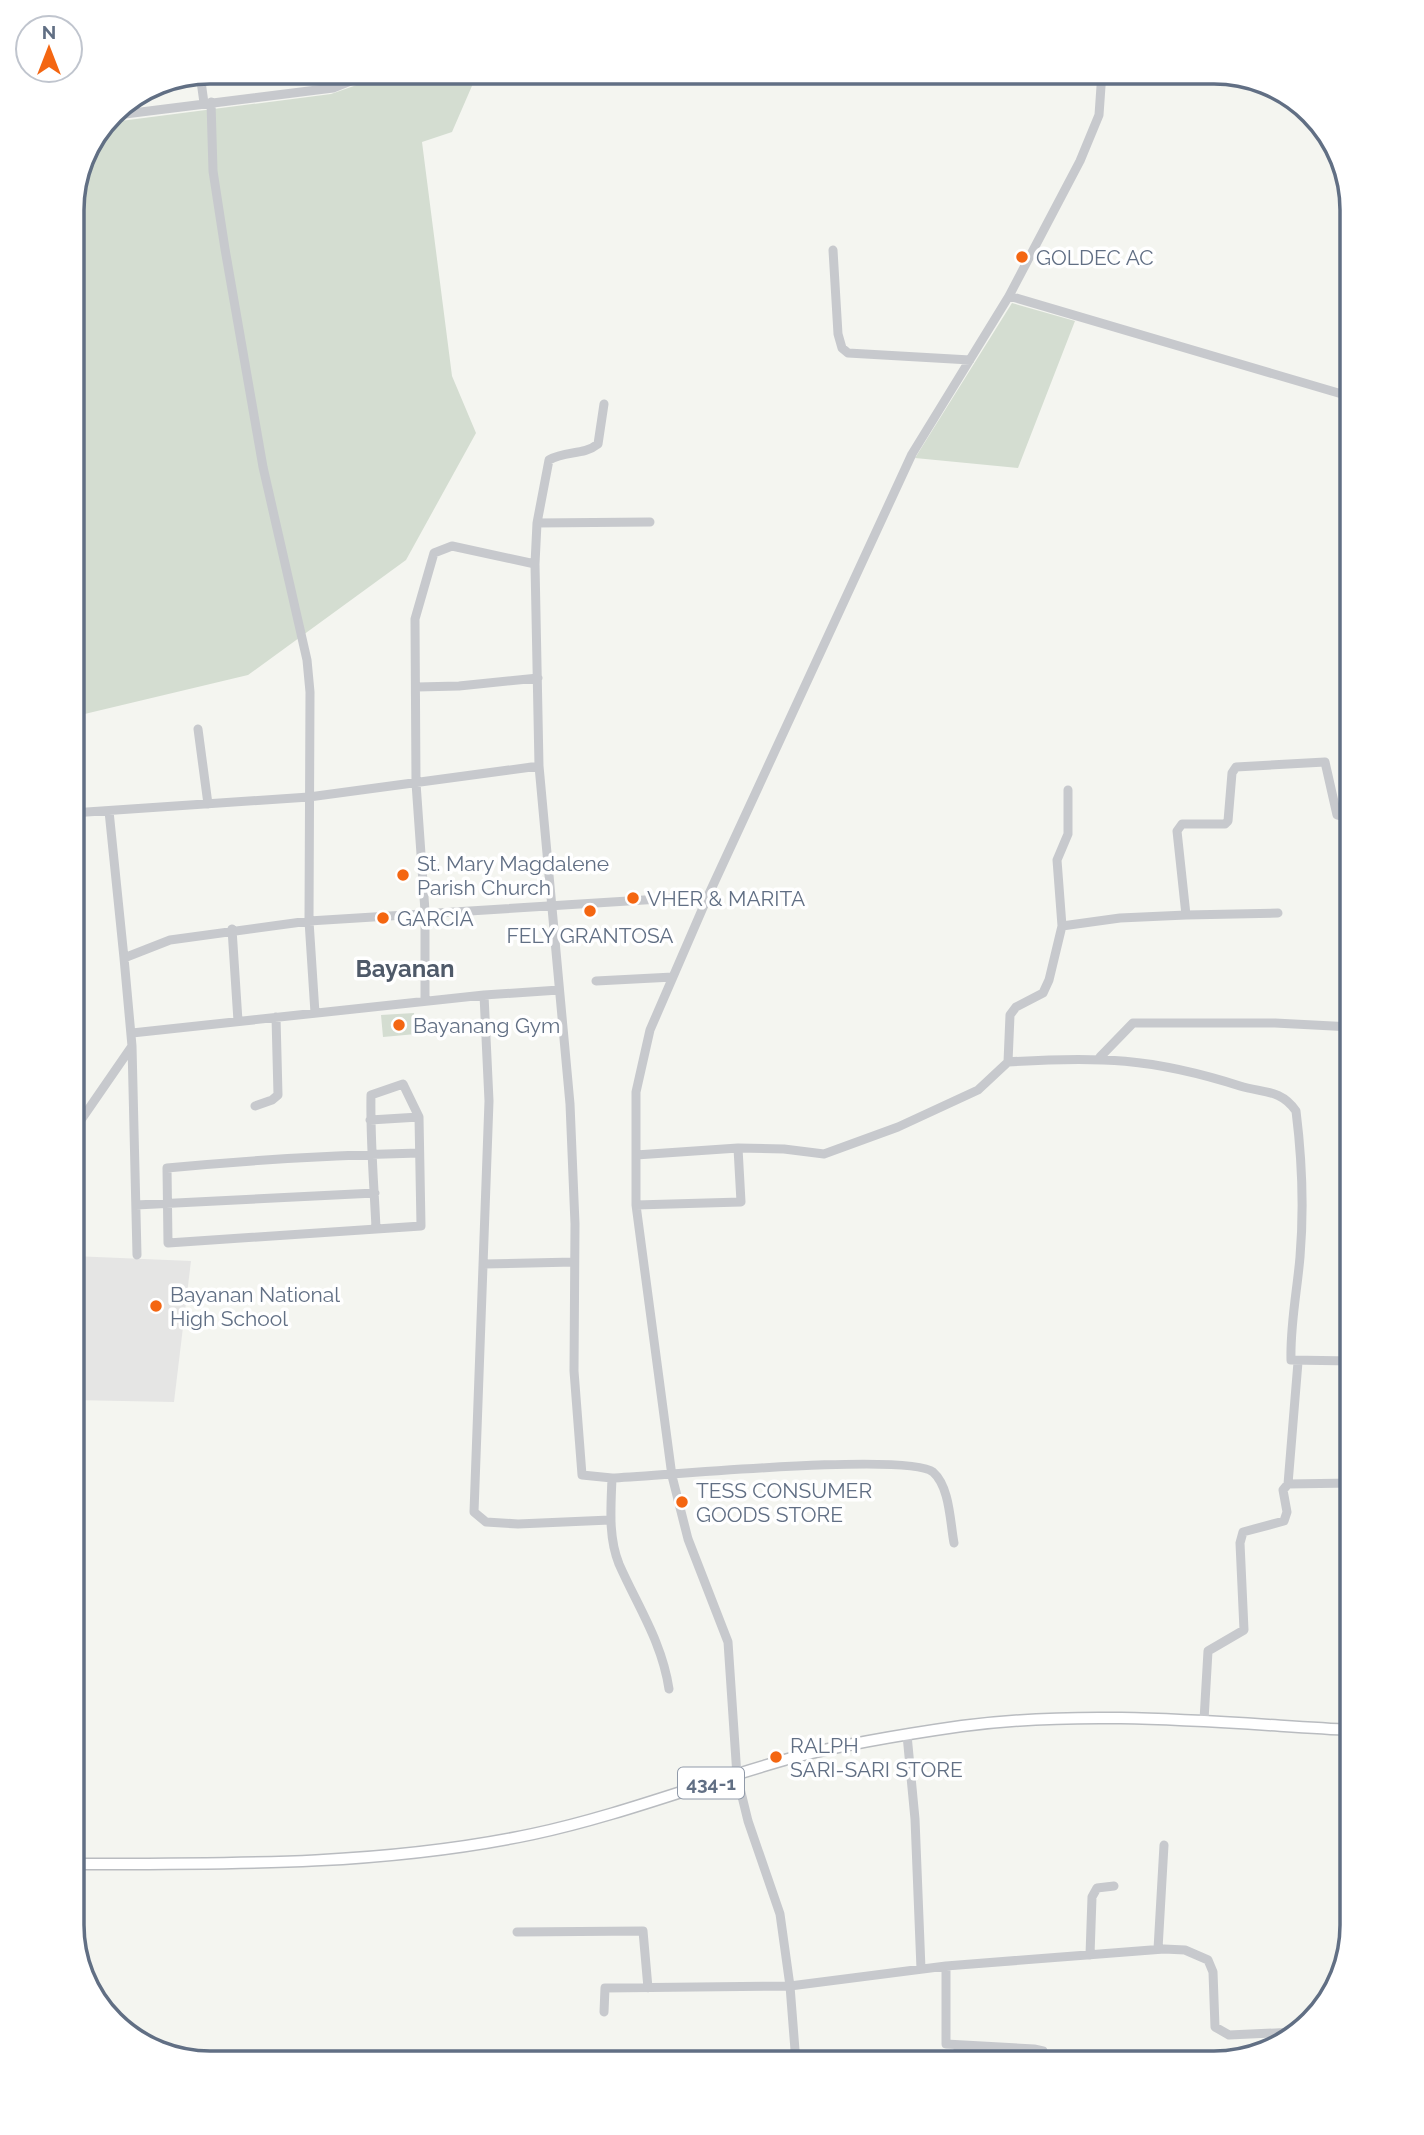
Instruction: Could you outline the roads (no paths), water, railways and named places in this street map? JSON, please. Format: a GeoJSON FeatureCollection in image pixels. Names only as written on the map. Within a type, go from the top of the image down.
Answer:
{"type":"FeatureCollection","features":[{"type":"Feature","properties":{"kind":"main road","name":"434-1"},"geometry":{"type":"LineString","coordinates":[[84,1864],[335,1859],[455,1848],[573,1824],[796,1757],[963,1726],[1045,1720],[1204,1720],[1340,1729]]}},
{"type":"Feature","properties":{"kind":"street"},"geometry":{"type":"LineString","coordinates":[[203,84],[225,249],[263,467],[307,660],[309,921],[315,1013]]}},
{"type":"Feature","properties":{"kind":"street"},"geometry":{"type":"LineString","coordinates":[[129,113],[333,88],[343,84]]}},
{"type":"Feature","properties":{"kind":"street"},"geometry":{"type":"LineString","coordinates":[[795,2051],[780,1914],[748,1821],[737,1776],[728,1642],[688,1539],[672,1476],[636,1205],[636,1092],[650,1030],[708,897],[912,454],[1009,296],[1080,161],[1099,115],[1101,84]]}},
{"type":"Feature","properties":{"kind":"street"},"geometry":{"type":"LineString","coordinates":[[833,250],[838,334],[842,348],[848,353],[970,360]]}},
{"type":"Feature","properties":{"kind":"street"},"geometry":{"type":"LineString","coordinates":[[1009,296],[1340,393]]}},
{"type":"Feature","properties":{"kind":"street"},"geometry":{"type":"LineString","coordinates":[[604,404],[598,444],[589,452],[558,455],[550,460],[537,523],[535,564],[540,766],[570,1104],[574,1371],[582,1475],[612,1478],[672,1476],[808,1465],[910,1464],[931,1470],[942,1482],[954,1543]]}},
{"type":"Feature","properties":{"kind":"street"},"geometry":{"type":"LineString","coordinates":[[537,523],[649,522]]}},
{"type":"Feature","properties":{"kind":"street"},"geometry":{"type":"LineString","coordinates":[[425,1001],[425,911],[416,783],[415,619],[434,553],[452,547],[535,564]]}},
{"type":"Feature","properties":{"kind":"street"},"geometry":{"type":"LineString","coordinates":[[417,687],[459,686],[538,678]]}},
{"type":"Feature","properties":{"kind":"street"},"geometry":{"type":"LineString","coordinates":[[198,729],[208,804]]}},
{"type":"Feature","properties":{"kind":"street"},"geometry":{"type":"LineString","coordinates":[[1186,915],[1177,831],[1182,824],[1225,824],[1228,821],[1232,772],[1236,767],[1325,762],[1337,815],[1340,816]]}},
{"type":"Feature","properties":{"kind":"street"},"geometry":{"type":"LineString","coordinates":[[84,812],[309,797],[540,766]]}},
{"type":"Feature","properties":{"kind":"street"},"geometry":{"type":"LineString","coordinates":[[1008,1062],[1010,1015],[1016,1007],[1043,993],[1062,926],[1057,860],[1068,834],[1068,790]]}},
{"type":"Feature","properties":{"kind":"street"},"geometry":{"type":"LineString","coordinates":[[109,811],[132,1033],[137,1255]]}},
{"type":"Feature","properties":{"kind":"street"},"geometry":{"type":"LineString","coordinates":[[124,958],[170,940],[232,929],[425,911],[708,897]]}},
{"type":"Feature","properties":{"kind":"street"},"geometry":{"type":"LineString","coordinates":[[1062,926],[1120,918],[1279,912]]}},
{"type":"Feature","properties":{"kind":"street"},"geometry":{"type":"LineString","coordinates":[[232,929],[238,1021]]}},
{"type":"Feature","properties":{"kind":"street"},"geometry":{"type":"LineString","coordinates":[[596,981],[673,977]]}},
{"type":"Feature","properties":{"kind":"street"},"geometry":{"type":"LineString","coordinates":[[132,1033],[484,995],[559,990]]}},
{"type":"Feature","properties":{"kind":"street"},"geometry":{"type":"LineString","coordinates":[[484,995],[489,1101],[474,1512],[486,1522],[518,1524],[610,1520]]}},
{"type":"Feature","properties":{"kind":"street"},"geometry":{"type":"LineString","coordinates":[[255,1107],[278,1095],[276,1017]]}},
{"type":"Feature","properties":{"kind":"street"},"geometry":{"type":"LineString","coordinates":[[1100,1057],[1133,1023],[1275,1023],[1340,1026]]}},
{"type":"Feature","properties":{"kind":"street"},"geometry":{"type":"LineString","coordinates":[[84,1116],[132,1046]]}},
{"type":"Feature","properties":{"kind":"street"},"geometry":{"type":"LineString","coordinates":[[636,1155],[738,1148],[784,1149],[824,1154],[898,1127],[978,1090],[1008,1062],[1100,1057],[1198,1072],[1244,1087],[1277,1092],[1289,1100],[1296,1111],[1303,1192],[1300,1259],[1290,1334],[1291,1360],[1340,1361]]}},
{"type":"Feature","properties":{"kind":"street"},"geometry":{"type":"LineString","coordinates":[[376,1228],[375,1193],[372,1154],[370,1120],[371,1095],[403,1084],[419,1117],[421,1226],[168,1243],[167,1168],[372,1154],[419,1153]]}},
{"type":"Feature","properties":{"kind":"street"},"geometry":{"type":"LineString","coordinates":[[370,1120],[419,1117]]}},
{"type":"Feature","properties":{"kind":"street"},"geometry":{"type":"LineString","coordinates":[[636,1205],[741,1202],[738,1148]]}},
{"type":"Feature","properties":{"kind":"street"},"geometry":{"type":"LineString","coordinates":[[136,1205],[375,1193]]}},
{"type":"Feature","properties":{"kind":"street"},"geometry":{"type":"LineString","coordinates":[[483,1264],[574,1262]]}},
{"type":"Feature","properties":{"kind":"street"},"geometry":{"type":"LineString","coordinates":[[1204,1720],[1208,1651],[1244,1630],[1241,1537],[1244,1532],[1284,1521],[1287,1512],[1283,1490],[1288,1484],[1298,1362]]}},
{"type":"Feature","properties":{"kind":"street"},"geometry":{"type":"LineString","coordinates":[[612,1478],[610,1520],[619,1563],[664,1659],[668,1689]]}},
{"type":"Feature","properties":{"kind":"street"},"geometry":{"type":"LineString","coordinates":[[1288,1484],[1340,1483]]}},
{"type":"Feature","properties":{"kind":"street"},"geometry":{"type":"LineString","coordinates":[[907,1735],[915,1819],[921,1969]]}},
{"type":"Feature","properties":{"kind":"street"},"geometry":{"type":"LineString","coordinates":[[1158,1949],[1164,1845]]}},
{"type":"Feature","properties":{"kind":"street"},"geometry":{"type":"LineString","coordinates":[[1090,1955],[1093,1897],[1097,1888],[1114,1886]]}},
{"type":"Feature","properties":{"kind":"street"},"geometry":{"type":"LineString","coordinates":[[517,1931],[643,1931],[648,1988]]}},
{"type":"Feature","properties":{"kind":"street"},"geometry":{"type":"LineString","coordinates":[[604,2012],[605,1988],[790,1986],[946,1966],[1158,1949],[1185,1950],[1208,1960],[1213,1972],[1215,2027],[1220,2031],[1229,2035],[1279,2033]]}},
{"type":"Feature","properties":{"kind":"street"},"geometry":{"type":"LineString","coordinates":[[946,1966],[946,2044],[1040,2051]]}},
{"type":"Feature","properties":{"kind":"street"},"geometry":{"type":"LineString","coordinates":[[958,2046],[958,2051]]}},
{"type":"Feature","properties":{"kind":"place","name":"GOLDEC AC"},"geometry":{"type":"Point","coordinates":[1022,257]}},
{"type":"Feature","properties":{"kind":"place","name":"St. Mary Magdalene Parish Church"},"geometry":{"type":"Point","coordinates":[403,875]}},
{"type":"Feature","properties":{"kind":"place","name":"VHER & MARITA"},"geometry":{"type":"Point","coordinates":[633,898]}},
{"type":"Feature","properties":{"kind":"place","name":"FELY GRANTOSA"},"geometry":{"type":"Point","coordinates":[590,911]}},
{"type":"Feature","properties":{"kind":"place","name":"GARCIA"},"geometry":{"type":"Point","coordinates":[383,918]}},
{"type":"Feature","properties":{"kind":"place","name":"Bayanang Gym"},"geometry":{"type":"Point","coordinates":[399,1025]}},
{"type":"Feature","properties":{"kind":"place","name":"Bayanan National High School"},"geometry":{"type":"Point","coordinates":[156,1306]}},
{"type":"Feature","properties":{"kind":"place","name":"TESS CONSUMER GOODS STORE"},"geometry":{"type":"Point","coordinates":[682,1502]}},
{"type":"Feature","properties":{"kind":"place","name":"RALPH SARI-SARI STORE"},"geometry":{"type":"Point","coordinates":[776,1757]}},
{"type":"Feature","properties":{"kind":"district","name":"Bayanan"},"geometry":{"type":"Point","coordinates":[405,968]}}]}
